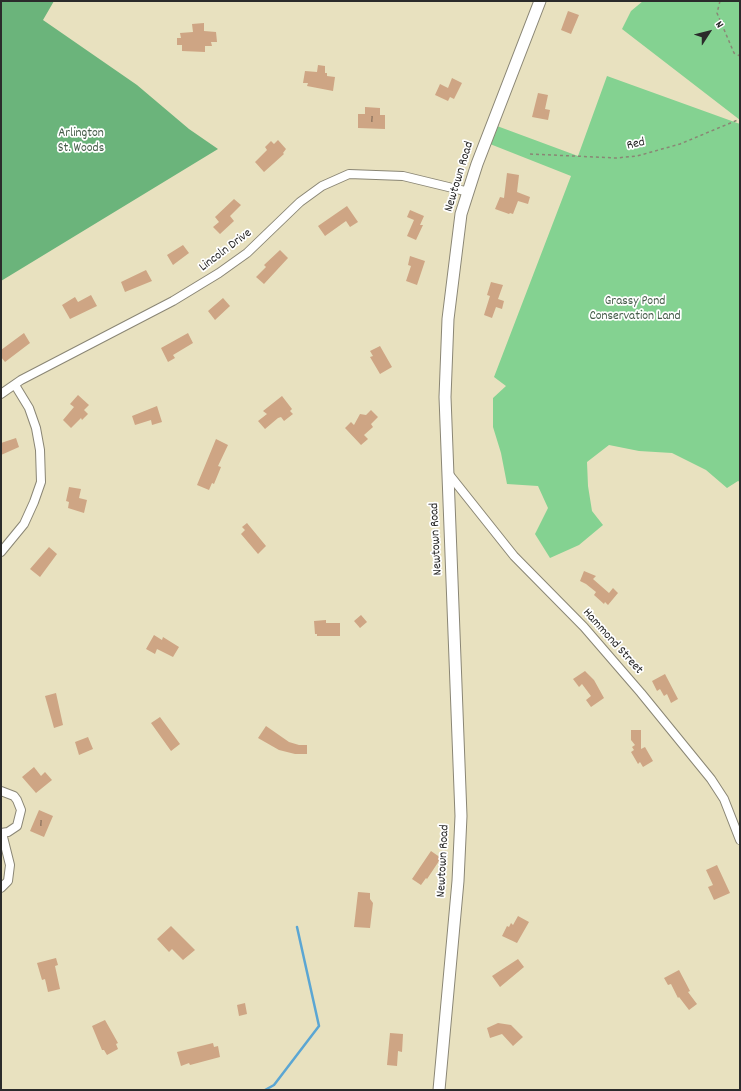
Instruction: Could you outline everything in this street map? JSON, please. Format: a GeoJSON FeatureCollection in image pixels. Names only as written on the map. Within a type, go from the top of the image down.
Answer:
{"type":"FeatureCollection","features":[{"type":"Feature","properties":{"kind":"street","name":"Newtown Road"},"geometry":{"type":"LineString","coordinates":[[439,1090],[458,881],[461,816],[445,397],[448,319],[461,214],[477,164],[540,1]]}},
{"type":"Feature","properties":{"kind":"street","name":"Lincoln Drive"},"geometry":{"type":"LineString","coordinates":[[1,394],[15,384],[174,301],[219,273],[246,253],[300,202],[322,186],[349,174],[403,176],[469,192]]}},
{"type":"Feature","properties":{"kind":"street"},"geometry":{"type":"LineString","coordinates":[[1,552],[24,524],[41,482],[40,450],[36,428],[28,408],[15,384]]}},
{"type":"Feature","properties":{"kind":"street","name":"Hammond Street"},"geometry":{"type":"LineString","coordinates":[[448,473],[510,550],[545,589],[584,627],[641,693],[711,779],[724,800],[740,840]]}},
{"type":"Feature","properties":{"kind":"street"},"geometry":{"type":"LineString","coordinates":[[1,791],[14,796],[18,800],[21,810],[17,826],[2,833],[10,865],[8,881],[1,888]]}},
{"type":"Feature","properties":{"kind":"path"},"geometry":{"type":"LineString","coordinates":[[720,1],[716,13],[734,53],[740,56]]}},
{"type":"Feature","properties":{"kind":"path","name":"Red"},"geometry":{"type":"LineString","coordinates":[[530,154],[616,158],[637,156],[680,144],[740,119]]}},
{"type":"Feature","properties":{"kind":"green space","name":"Arlington St. Woods"},"geometry":{"type":"Polygon","coordinates":[[[1,1],[54,1],[43,20],[137,85],[189,129],[218,149],[1,281],[1,1]]]}},
{"type":"Feature","properties":{"kind":"green space"},"geometry":{"type":"Polygon","coordinates":[[[643,1],[740,1],[740,120],[622,29],[631,11],[643,1]]]}},
{"type":"Feature","properties":{"kind":"green space","name":"Grassy Pond Conservation Land"},"geometry":{"type":"Polygon","coordinates":[[[607,76],[740,124],[740,482],[738,481],[727,488],[706,470],[672,453],[639,451],[609,445],[587,462],[588,486],[592,511],[603,525],[579,545],[550,558],[535,534],[548,508],[538,486],[507,484],[501,453],[493,427],[493,398],[506,386],[494,377],[571,176],[490,144],[497,126],[578,156],[607,76]]]}},
{"type":"Feature","properties":{"kind":"building"},"geometry":{"type":"Polygon","coordinates":[[[568,11],[579,15],[571,34],[561,30],[568,11]]]}},
{"type":"Feature","properties":{"kind":"building"},"geometry":{"type":"Polygon","coordinates":[[[204,23],[204,31],[216,32],[217,42],[211,42],[212,46],[205,46],[205,52],[182,51],[182,45],[177,45],[177,38],[181,38],[180,33],[193,32],[192,24],[204,23]]]}},
{"type":"Feature","properties":{"kind":"building"},"geometry":{"type":"Polygon","coordinates":[[[318,65],[325,66],[325,73],[327,73],[327,76],[335,77],[333,91],[307,86],[308,83],[303,83],[305,71],[317,72],[318,65]]]}},
{"type":"Feature","properties":{"kind":"building"},"geometry":{"type":"Polygon","coordinates":[[[452,78],[462,83],[454,99],[450,97],[448,101],[435,95],[440,84],[448,88],[452,78]]]}},
{"type":"Feature","properties":{"kind":"building"},"geometry":{"type":"Polygon","coordinates":[[[538,93],[548,95],[545,109],[550,110],[548,120],[532,117],[538,93]]]}},
{"type":"Feature","properties":{"kind":"building"},"geometry":{"type":"Polygon","coordinates":[[[365,107],[380,108],[380,115],[385,115],[385,129],[358,128],[358,114],[365,114],[365,107]]]}},
{"type":"Feature","properties":{"kind":"building"},"geometry":{"type":"Polygon","coordinates":[[[278,140],[286,149],[283,153],[284,154],[264,172],[255,162],[267,150],[265,147],[271,141],[274,144],[278,140]]]}},
{"type":"Feature","properties":{"kind":"building"},"geometry":{"type":"Polygon","coordinates":[[[507,173],[519,175],[517,192],[530,197],[528,204],[518,201],[513,214],[495,209],[500,197],[504,198],[507,173]]]}},
{"type":"Feature","properties":{"kind":"building"},"geometry":{"type":"Polygon","coordinates":[[[234,199],[241,205],[230,216],[234,221],[220,234],[213,227],[219,222],[215,217],[234,199]]]}},
{"type":"Feature","properties":{"kind":"building"},"geometry":{"type":"Polygon","coordinates":[[[347,206],[358,222],[350,227],[346,221],[325,236],[318,226],[347,206]]]}},
{"type":"Feature","properties":{"kind":"building"},"geometry":{"type":"Polygon","coordinates":[[[410,210],[424,216],[420,225],[423,225],[416,240],[407,236],[414,220],[407,217],[410,210]]]}},
{"type":"Feature","properties":{"kind":"building"},"geometry":{"type":"Polygon","coordinates":[[[183,245],[189,253],[173,265],[167,255],[183,245]]]}},
{"type":"Feature","properties":{"kind":"building"},"geometry":{"type":"Polygon","coordinates":[[[280,250],[288,258],[264,284],[256,277],[266,267],[264,265],[280,250]]]}},
{"type":"Feature","properties":{"kind":"building"},"geometry":{"type":"Polygon","coordinates":[[[410,256],[425,261],[417,285],[406,281],[411,266],[408,265],[410,256]]]}},
{"type":"Feature","properties":{"kind":"building"},"geometry":{"type":"Polygon","coordinates":[[[146,270],[152,281],[125,292],[121,282],[146,270]]]}},
{"type":"Feature","properties":{"kind":"building"},"geometry":{"type":"Polygon","coordinates":[[[491,282],[503,285],[498,299],[504,301],[502,309],[496,307],[492,318],[484,315],[490,296],[487,295],[491,282]]]}},
{"type":"Feature","properties":{"kind":"building"},"geometry":{"type":"Polygon","coordinates":[[[91,295],[97,306],[70,319],[62,305],[75,297],[78,302],[91,295]]]}},
{"type":"Feature","properties":{"kind":"building"},"geometry":{"type":"Polygon","coordinates":[[[223,298],[230,306],[215,320],[208,311],[223,298]]]}},
{"type":"Feature","properties":{"kind":"building"},"geometry":{"type":"Polygon","coordinates":[[[24,333],[30,343],[5,362],[1,357],[1,350],[24,333]]]}},
{"type":"Feature","properties":{"kind":"building"},"geometry":{"type":"Polygon","coordinates":[[[188,333],[193,343],[173,355],[175,358],[168,362],[161,348],[188,333]]]}},
{"type":"Feature","properties":{"kind":"building"},"geometry":{"type":"Polygon","coordinates":[[[380,346],[392,367],[380,374],[370,357],[373,356],[370,351],[380,346]]]}},
{"type":"Feature","properties":{"kind":"building"},"geometry":{"type":"Polygon","coordinates":[[[78,395],[89,405],[84,410],[88,414],[82,420],[81,418],[71,428],[63,420],[74,407],[70,404],[78,395]]]}},
{"type":"Feature","properties":{"kind":"building"},"geometry":{"type":"Polygon","coordinates":[[[282,396],[292,409],[290,411],[293,414],[284,421],[281,417],[278,418],[265,429],[258,421],[267,414],[263,411],[282,396]]]}},
{"type":"Feature","properties":{"kind":"building"},"geometry":{"type":"Polygon","coordinates":[[[157,406],[162,422],[152,425],[151,420],[135,425],[132,416],[157,406]]]}},
{"type":"Feature","properties":{"kind":"building"},"geometry":{"type":"Polygon","coordinates":[[[371,410],[378,417],[371,424],[373,427],[364,435],[368,439],[361,445],[345,428],[351,422],[354,425],[360,414],[366,415],[371,410]]]}},
{"type":"Feature","properties":{"kind":"building"},"geometry":{"type":"Polygon","coordinates":[[[16,438],[19,447],[1,455],[1,443],[16,438]]]}},
{"type":"Feature","properties":{"kind":"building"},"geometry":{"type":"Polygon","coordinates":[[[216,439],[228,445],[218,466],[221,467],[214,484],[212,483],[209,490],[197,485],[216,439]]]}},
{"type":"Feature","properties":{"kind":"building"},"geometry":{"type":"Polygon","coordinates":[[[69,487],[81,489],[79,498],[87,500],[84,513],[68,508],[69,502],[66,501],[69,487]]]}},
{"type":"Feature","properties":{"kind":"building"},"geometry":{"type":"Polygon","coordinates":[[[247,523],[266,546],[258,554],[241,534],[245,530],[242,527],[247,523]]]}},
{"type":"Feature","properties":{"kind":"building"},"geometry":{"type":"Polygon","coordinates":[[[49,547],[57,554],[40,577],[30,569],[49,547]]]}},
{"type":"Feature","properties":{"kind":"building"},"geometry":{"type":"Polygon","coordinates":[[[584,571],[596,576],[593,579],[609,593],[613,588],[618,593],[608,605],[605,602],[604,604],[594,595],[596,592],[580,581],[584,571]]]}},
{"type":"Feature","properties":{"kind":"building"},"geometry":{"type":"Polygon","coordinates":[[[361,615],[367,622],[360,628],[354,621],[361,615]]]}},
{"type":"Feature","properties":{"kind":"building"},"geometry":{"type":"Polygon","coordinates":[[[326,620],[326,623],[340,623],[340,636],[317,636],[317,634],[315,634],[314,621],[326,620]]]}},
{"type":"Feature","properties":{"kind":"building"},"geometry":{"type":"Polygon","coordinates":[[[154,635],[162,640],[163,637],[179,647],[173,657],[157,649],[155,654],[146,649],[154,635]]]}},
{"type":"Feature","properties":{"kind":"building"},"geometry":{"type":"Polygon","coordinates":[[[585,671],[594,680],[604,698],[591,707],[586,700],[591,696],[582,684],[579,687],[573,679],[585,671]]]}},
{"type":"Feature","properties":{"kind":"building"},"geometry":{"type":"Polygon","coordinates":[[[665,674],[678,699],[671,703],[667,694],[664,696],[660,689],[657,691],[652,681],[665,674]]]}},
{"type":"Feature","properties":{"kind":"building"},"geometry":{"type":"Polygon","coordinates":[[[56,693],[63,725],[54,728],[45,696],[56,693]]]}},
{"type":"Feature","properties":{"kind":"building"},"geometry":{"type":"Polygon","coordinates":[[[160,717],[180,744],[171,751],[151,723],[160,717]]]}},
{"type":"Feature","properties":{"kind":"building"},"geometry":{"type":"Polygon","coordinates":[[[266,726],[289,742],[299,745],[307,745],[307,754],[295,754],[279,750],[258,738],[266,726]]]}},
{"type":"Feature","properties":{"kind":"building"},"geometry":{"type":"Polygon","coordinates":[[[631,730],[641,730],[641,749],[645,747],[653,761],[643,767],[640,762],[638,764],[631,752],[634,750],[632,747],[635,745],[631,740],[631,730]]]}},
{"type":"Feature","properties":{"kind":"building"},"geometry":{"type":"Polygon","coordinates":[[[88,737],[93,749],[79,755],[75,742],[88,737]]]}},
{"type":"Feature","properties":{"kind":"building"},"geometry":{"type":"Polygon","coordinates":[[[34,767],[41,776],[45,772],[52,780],[36,793],[22,777],[34,767]]]}},
{"type":"Feature","properties":{"kind":"building"},"geometry":{"type":"Polygon","coordinates":[[[39,810],[53,816],[44,837],[30,831],[39,810]]]}},
{"type":"Feature","properties":{"kind":"building"},"geometry":{"type":"Polygon","coordinates":[[[431,851],[441,858],[427,879],[426,878],[421,885],[412,879],[431,851]]]}},
{"type":"Feature","properties":{"kind":"building"},"geometry":{"type":"Polygon","coordinates":[[[717,865],[730,893],[714,900],[708,887],[713,885],[706,870],[717,865]]]}},
{"type":"Feature","properties":{"kind":"building"},"geometry":{"type":"Polygon","coordinates":[[[358,892],[370,893],[370,899],[373,903],[370,928],[354,927],[358,892]]]}},
{"type":"Feature","properties":{"kind":"building"},"geometry":{"type":"Polygon","coordinates":[[[518,916],[529,922],[517,943],[502,936],[507,926],[509,927],[511,923],[513,925],[518,916]]]}},
{"type":"Feature","properties":{"kind":"building"},"geometry":{"type":"Polygon","coordinates":[[[171,926],[195,950],[183,960],[172,949],[169,952],[157,939],[171,926]]]}},
{"type":"Feature","properties":{"kind":"building"},"geometry":{"type":"Polygon","coordinates":[[[56,958],[58,965],[55,966],[60,989],[48,992],[45,979],[42,980],[37,963],[56,958]]]}},
{"type":"Feature","properties":{"kind":"building"},"geometry":{"type":"Polygon","coordinates":[[[518,959],[524,967],[500,987],[492,976],[518,959]]]}},
{"type":"Feature","properties":{"kind":"building"},"geometry":{"type":"Polygon","coordinates":[[[679,970],[690,991],[688,992],[697,1004],[689,1010],[679,997],[678,998],[671,984],[668,985],[664,978],[679,970]]]}},
{"type":"Feature","properties":{"kind":"building"},"geometry":{"type":"Polygon","coordinates":[[[245,1003],[247,1014],[239,1016],[237,1005],[245,1003]]]}},
{"type":"Feature","properties":{"kind":"building"},"geometry":{"type":"Polygon","coordinates":[[[105,1020],[118,1043],[116,1044],[118,1049],[107,1055],[104,1050],[102,1050],[92,1026],[105,1020]]]}},
{"type":"Feature","properties":{"kind":"building"},"geometry":{"type":"Polygon","coordinates":[[[498,1023],[511,1025],[523,1037],[513,1046],[502,1034],[490,1038],[487,1028],[498,1023]]]}},
{"type":"Feature","properties":{"kind":"building"},"geometry":{"type":"Polygon","coordinates":[[[390,1033],[403,1034],[402,1052],[398,1051],[397,1066],[387,1065],[390,1033]]]}},
{"type":"Feature","properties":{"kind":"building"},"geometry":{"type":"Polygon","coordinates":[[[213,1043],[214,1047],[218,1046],[220,1057],[181,1066],[177,1052],[213,1043]]]}},
{"type":"Feature","properties":{"kind":"waterway"},"geometry":{"type":"LineString","coordinates":[[265,1090],[274,1085],[319,1026],[297,927]]}}]}
